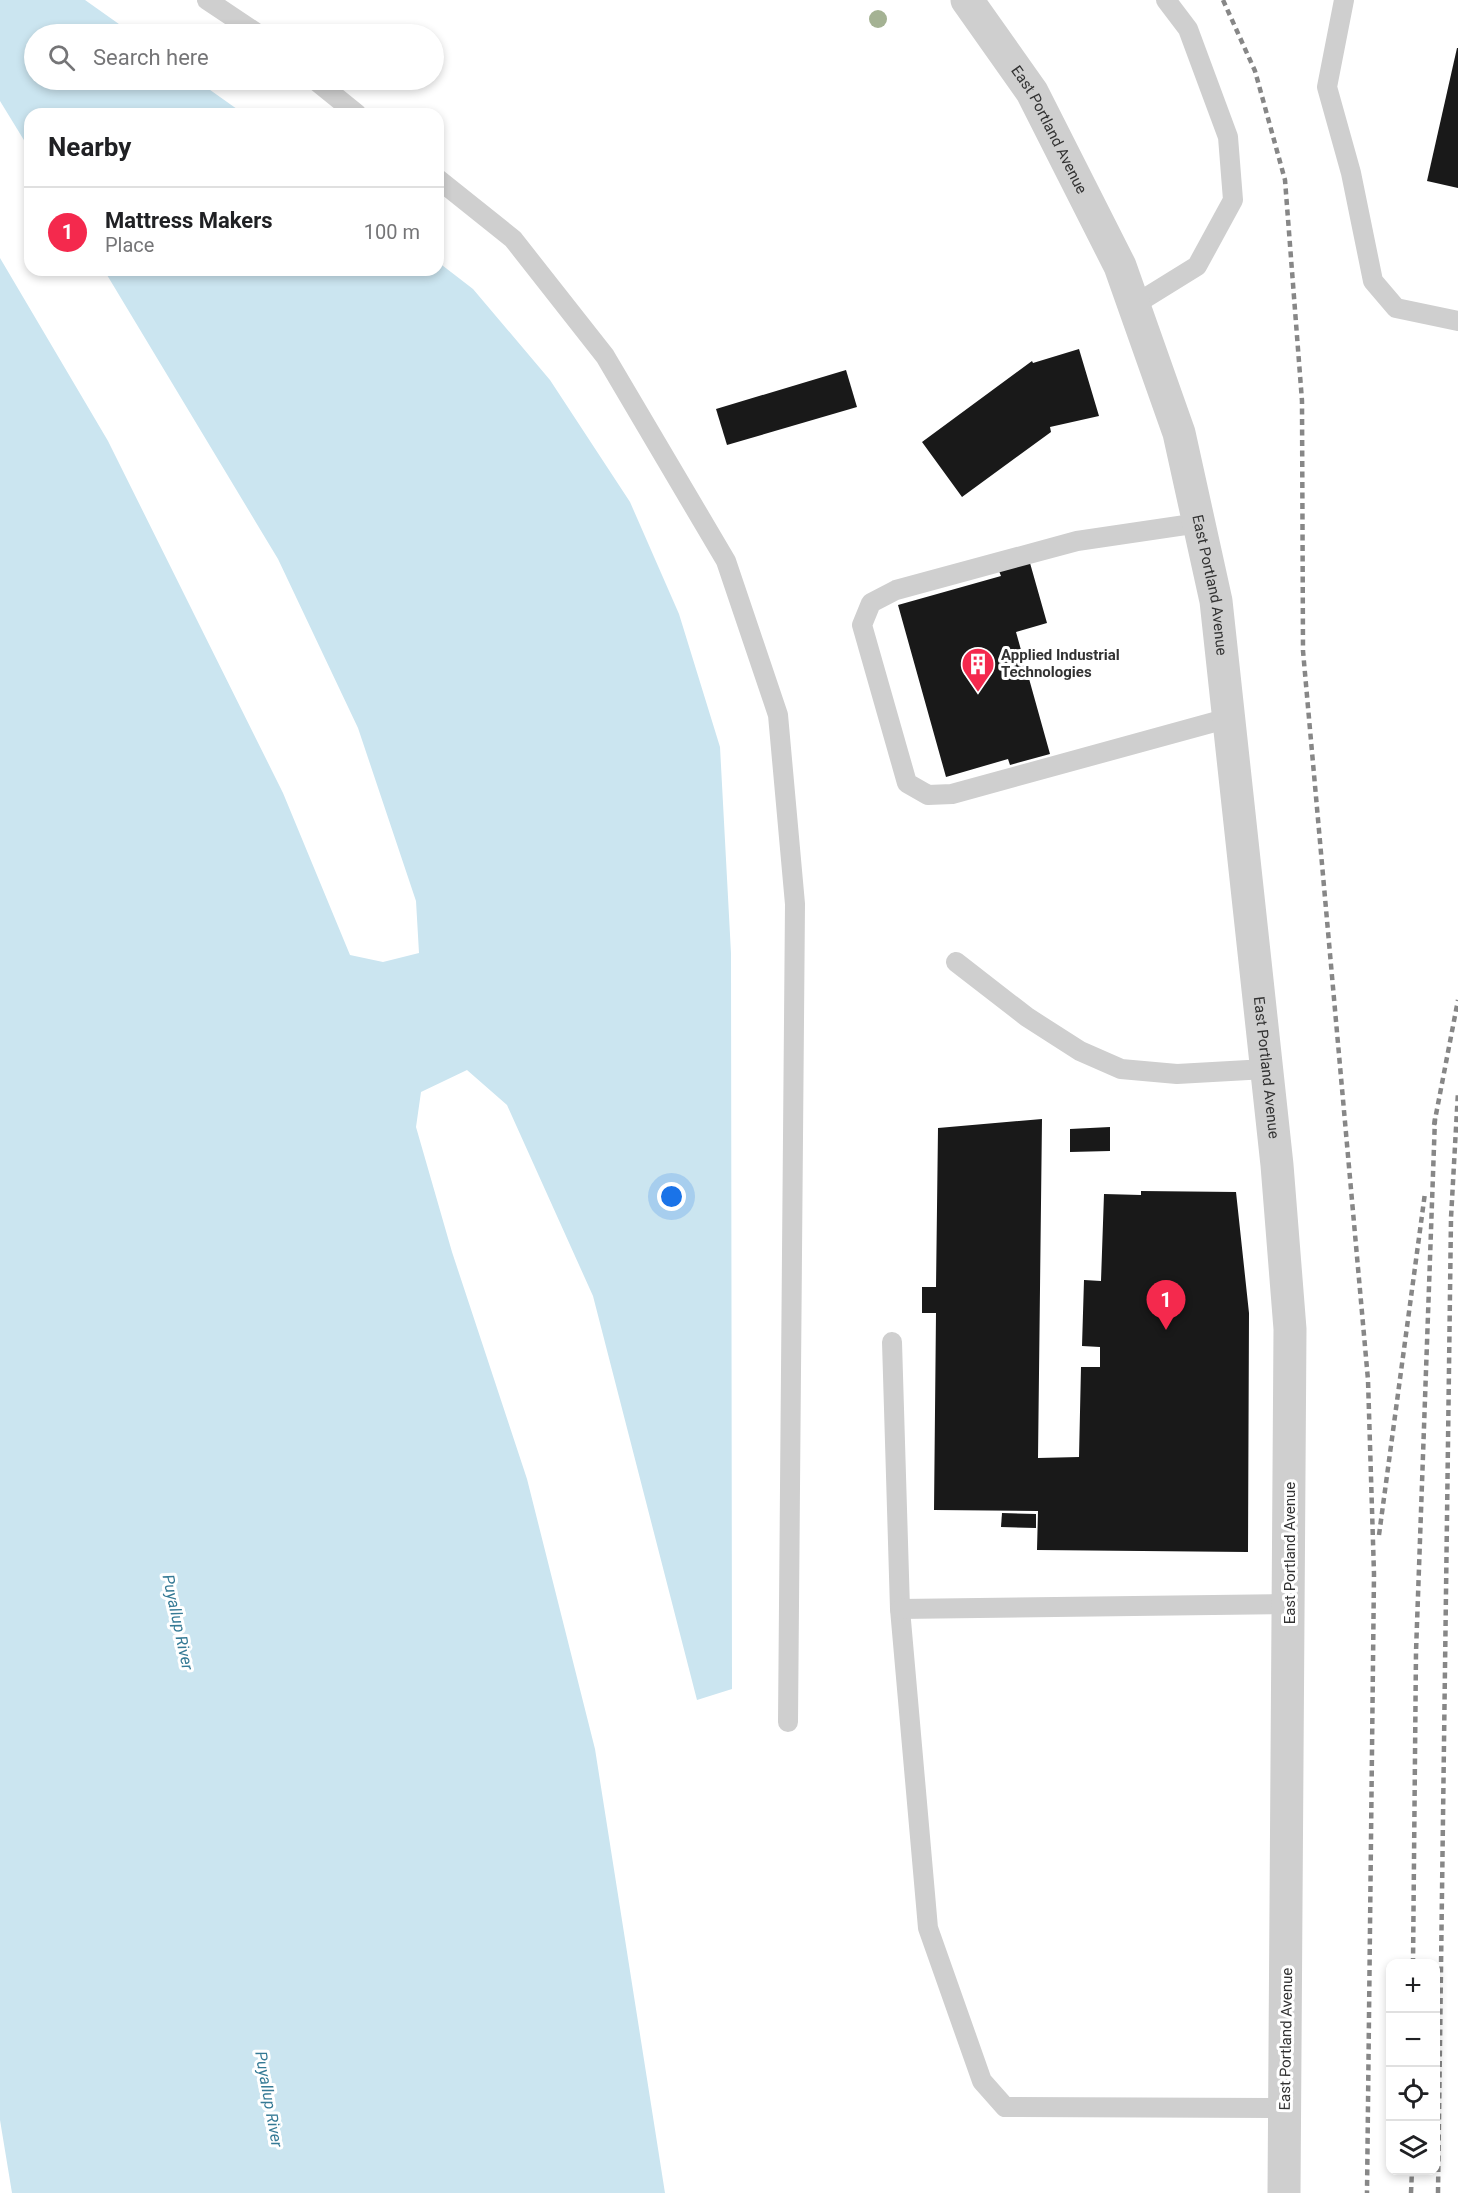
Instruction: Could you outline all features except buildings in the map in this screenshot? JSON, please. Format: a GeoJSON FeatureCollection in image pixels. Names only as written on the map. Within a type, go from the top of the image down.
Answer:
{"type":"FeatureCollection","features":[{"type":"Feature","properties":{"kind":"street","name":"East Portland Avenue"},"geometry":{"type":"LineString","coordinates":[[967,0],[1032,92],[1120,267],[1179,433],[1216,601],[1266,1069],[1290,1329],[1284,2193]]}},
{"type":"Feature","properties":{"kind":"lane"},"geometry":{"type":"LineString","coordinates":[[207,0],[243,24]]}},
{"type":"Feature","properties":{"kind":"lane"},"geometry":{"type":"LineString","coordinates":[[1134,305],[1197,266],[1233,200],[1228,137],[1188,29],[1166,0]]}},
{"type":"Feature","properties":{"kind":"lane"},"geometry":{"type":"LineString","coordinates":[[1344,0],[1327,87],[1351,173],[1373,281],[1396,308],[1458,321]]}},
{"type":"Feature","properties":{"kind":"lane"},"geometry":{"type":"LineString","coordinates":[[327,90],[350,108]]}},
{"type":"Feature","properties":{"kind":"lane"},"geometry":{"type":"LineString","coordinates":[[444,184],[513,239],[604,356],[726,561],[778,715],[795,904],[788,1722]]}},
{"type":"Feature","properties":{"kind":"lane"},"geometry":{"type":"LineString","coordinates":[[1199,523],[1077,541],[896,590],[871,603],[862,625],[907,783],[928,795],[952,795],[1228,718]]}},
{"type":"Feature","properties":{"kind":"lane"},"geometry":{"type":"LineString","coordinates":[[956,962],[1028,1017],[1080,1051],[1120,1069],[1178,1074],[1266,1069]]}},
{"type":"Feature","properties":{"kind":"lane"},"geometry":{"type":"LineString","coordinates":[[892,1342],[900,1609],[928,1928],[982,2081],[1005,2107],[1285,2108]]}},
{"type":"Feature","properties":{"kind":"lane"},"geometry":{"type":"LineString","coordinates":[[900,1609],[1289,1604]]}},
{"type":"Feature","properties":{"kind":"water"},"geometry":{"type":"Polygon","coordinates":[[[0,0],[85,0],[119,24],[24,24],[24,90],[210,90],[236,108],[24,108],[24,140],[0,101],[0,0]]]}},
{"type":"Feature","properties":{"kind":"water","name":"Puyallup River"},"geometry":{"type":"Polygon","coordinates":[[[0,258],[108,441],[283,793],[350,955],[383,962],[419,953],[416,901],[358,728],[278,559],[108,276],[444,276],[444,267],[473,289],[550,380],[630,502],[679,614],[720,747],[731,953],[732,1689],[697,1700],[593,1296],[507,1105],[467,1070],[421,1092],[416,1127],[452,1252],[527,1479],[595,1749],[665,2193],[12,2193],[0,2120],[0,258]]]}},
{"type":"Feature","properties":{"kind":"railway"},"geometry":{"type":"LineString","coordinates":[[1223,0],[1255,71],[1285,180],[1302,401],[1303,651],[1368,1380],[1374,1574],[1367,2193]]}},
{"type":"Feature","properties":{"kind":"railway"},"geometry":{"type":"LineString","coordinates":[[1434,1125],[1458,1000]]}},
{"type":"Feature","properties":{"kind":"railway"},"geometry":{"type":"LineString","coordinates":[[1438,2193],[1451,1218],[1458,1092]]}},
{"type":"Feature","properties":{"kind":"railway"},"geometry":{"type":"LineString","coordinates":[[1413,1959],[1416,1652],[1435,1118]]}},
{"type":"Feature","properties":{"kind":"railway"},"geometry":{"type":"LineString","coordinates":[[1379,1535],[1425,1193]]}},
{"type":"Feature","properties":{"kind":"railway"},"geometry":{"type":"LineString","coordinates":[[1411,2193],[1412,2175]]}},
{"type":"Feature","properties":{"kind":"place","name":"Applied Industrial Technologies"},"geometry":{"type":"Point","coordinates":[978,693]}},
{"type":"Feature","properties":{"kind":"place","name":"Mattress Makers"},"geometry":{"type":"Point","coordinates":[1166,1330]}}]}
